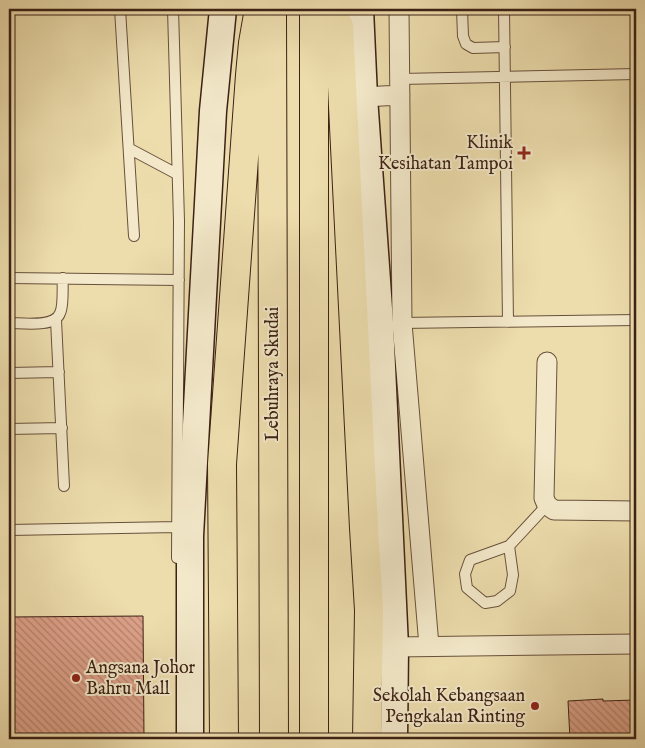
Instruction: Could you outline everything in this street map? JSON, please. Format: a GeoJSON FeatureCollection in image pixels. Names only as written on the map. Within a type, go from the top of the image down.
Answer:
{"type":"FeatureCollection","features":[{"type":"Feature","properties":{"kind":"highway"},"geometry":{"type":"LineString","coordinates":[[224,739],[223,454],[253,43],[259,9]]}},
{"type":"Feature","properties":{"kind":"highway","name":"Lebuhraya Skudai"},"geometry":{"type":"LineString","coordinates":[[272,9],[274,739]]}},
{"type":"Feature","properties":{"kind":"highway"},"geometry":{"type":"LineString","coordinates":[[314,9],[314,739]]}},
{"type":"Feature","properties":{"kind":"highway"},"geometry":{"type":"LineString","coordinates":[[330,9],[339,26],[369,610],[367,739]]}},
{"type":"Feature","properties":{"kind":"street"},"geometry":{"type":"LineString","coordinates":[[190,739],[190,536],[213,111],[223,9]]}},
{"type":"Feature","properties":{"kind":"street"},"geometry":{"type":"LineString","coordinates":[[360,9],[364,97],[428,646]]}},
{"type":"Feature","properties":{"kind":"street"},"geometry":{"type":"LineString","coordinates":[[394,739],[395,647],[391,323],[400,87],[399,9]]}},
{"type":"Feature","properties":{"kind":"street"},"geometry":{"type":"LineString","coordinates":[[364,97],[400,87]]}},
{"type":"Feature","properties":{"kind":"street"},"geometry":{"type":"LineString","coordinates":[[547,362],[544,498],[547,505],[554,510],[636,511]]}},
{"type":"Feature","properties":{"kind":"street"},"geometry":{"type":"LineString","coordinates":[[395,647],[636,644]]}},
{"type":"Feature","properties":{"kind":"lane"},"geometry":{"type":"LineString","coordinates":[[120,9],[134,236]]}},
{"type":"Feature","properties":{"kind":"lane"},"geometry":{"type":"LineString","coordinates":[[173,9],[179,280],[177,566]]}},
{"type":"Feature","properties":{"kind":"lane"},"geometry":{"type":"LineString","coordinates":[[462,9],[463,36],[466,44],[473,48],[505,47]]}},
{"type":"Feature","properties":{"kind":"lane"},"geometry":{"type":"LineString","coordinates":[[504,9],[508,322]]}},
{"type":"Feature","properties":{"kind":"lane"},"geometry":{"type":"LineString","coordinates":[[400,87],[505,77],[636,74]]}},
{"type":"Feature","properties":{"kind":"lane"},"geometry":{"type":"LineString","coordinates":[[130,149],[178,174]]}},
{"type":"Feature","properties":{"kind":"lane"},"geometry":{"type":"LineString","coordinates":[[9,278],[179,280]]}},
{"type":"Feature","properties":{"kind":"lane"},"geometry":{"type":"LineString","coordinates":[[9,323],[46,323],[56,320],[61,313],[63,278]]}},
{"type":"Feature","properties":{"kind":"lane"},"geometry":{"type":"LineString","coordinates":[[56,320],[64,486]]}},
{"type":"Feature","properties":{"kind":"lane"},"geometry":{"type":"LineString","coordinates":[[391,323],[636,320]]}},
{"type":"Feature","properties":{"kind":"lane"},"geometry":{"type":"LineString","coordinates":[[9,373],[59,372]]}},
{"type":"Feature","properties":{"kind":"lane"},"geometry":{"type":"LineString","coordinates":[[9,428],[62,428]]}},
{"type":"Feature","properties":{"kind":"lane"},"geometry":{"type":"LineString","coordinates":[[509,546],[513,574],[510,591],[497,600],[485,603],[467,588],[465,574],[470,560],[509,546],[547,505]]}},
{"type":"Feature","properties":{"kind":"lane"},"geometry":{"type":"LineString","coordinates":[[9,530],[177,527]]}},
{"type":"Feature","properties":{"kind":"building","name":"Angsana Johor Bahru Mall"},"geometry":{"type":"Polygon","coordinates":[[[143,616],[144,739],[9,739],[9,617],[143,616]]]}},
{"type":"Feature","properties":{"kind":"building"},"geometry":{"type":"Polygon","coordinates":[[[603,699],[603,701],[636,700],[636,739],[570,739],[568,701],[603,699]]]}},
{"type":"Feature","properties":{"kind":"place","name":"Klinik Kesihatan Tampoi"},"geometry":{"type":"Point","coordinates":[524,153]}},
{"type":"Feature","properties":{"kind":"place","name":"Angsana Johor Bahru Mall"},"geometry":{"type":"Point","coordinates":[76,678]}},
{"type":"Feature","properties":{"kind":"place","name":"Sekolah Kebangsaan Pengkalan Rinting"},"geometry":{"type":"Point","coordinates":[535,706]}}]}
